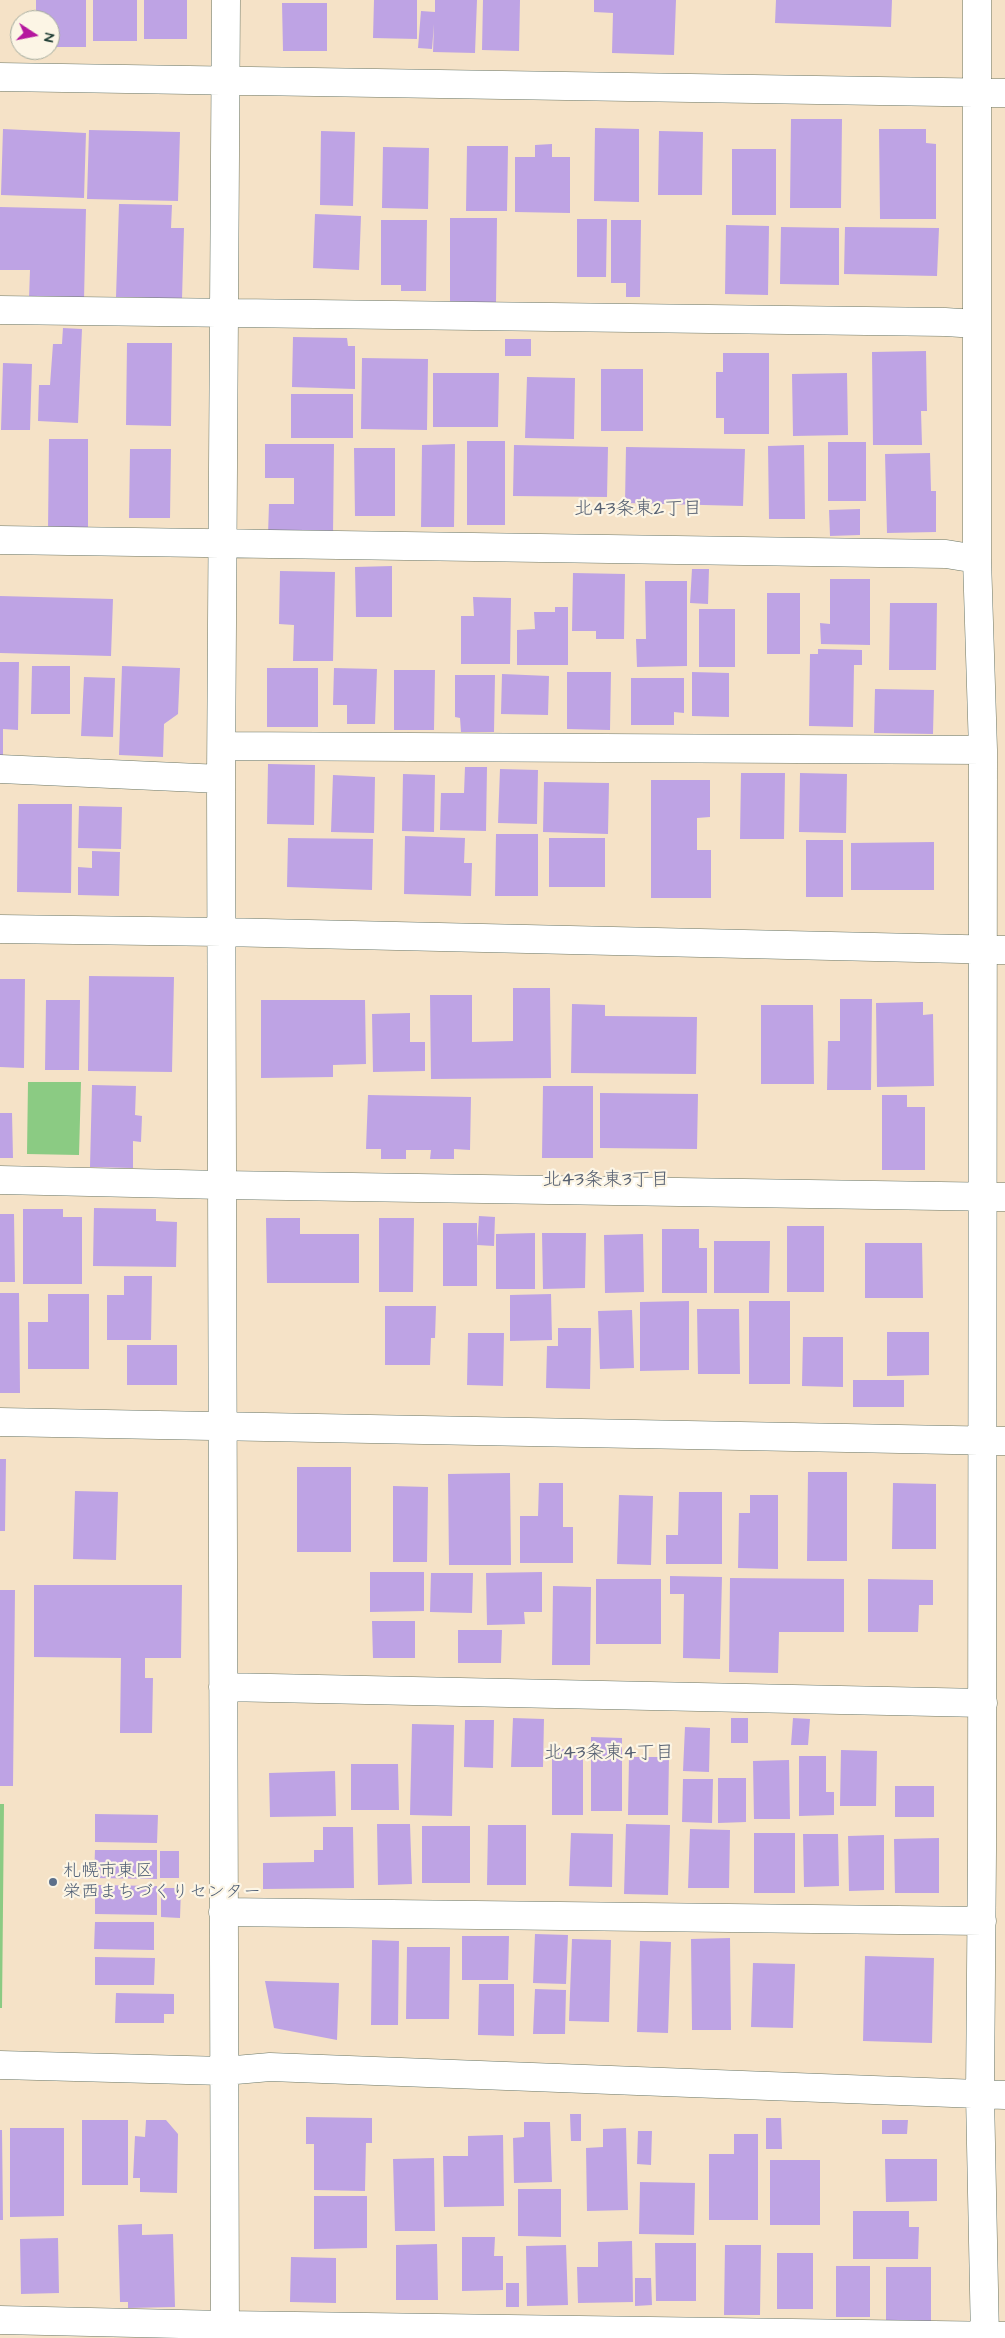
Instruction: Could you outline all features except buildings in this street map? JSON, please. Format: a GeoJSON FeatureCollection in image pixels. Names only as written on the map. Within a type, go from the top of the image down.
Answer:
{"type":"FeatureCollection","features":[{"type":"Feature","properties":{"kind":"street"},"geometry":{"type":"LineString","coordinates":[[225,2332],[221,779],[226,0]]}},
{"type":"Feature","properties":{"kind":"street"},"geometry":{"type":"LineString","coordinates":[[0,2320],[225,2332],[991,2336],[993,2095],[982,1921],[994,1851],[983,1703],[994,1645],[994,950],[983,750],[977,559],[977,0]]}},
{"type":"Feature","properties":{"kind":"street"},"geometry":{"type":"LineString","coordinates":[[0,77],[1005,94]]}},
{"type":"Feature","properties":{"kind":"street"},"geometry":{"type":"LineString","coordinates":[[0,310],[946,322],[977,324]]}},
{"type":"Feature","properties":{"kind":"street"},"geometry":{"type":"LineString","coordinates":[[0,540],[936,554],[977,559]]}},
{"type":"Feature","properties":{"kind":"street"},"geometry":{"type":"LineString","coordinates":[[222,746],[983,750]]}},
{"type":"Feature","properties":{"kind":"street"},"geometry":{"type":"LineString","coordinates":[[0,769],[221,779]]}},
{"type":"Feature","properties":{"kind":"street"},"geometry":{"type":"LineString","coordinates":[[0,929],[222,932],[994,950]]}},
{"type":"Feature","properties":{"kind":"street"},"geometry":{"type":"LineString","coordinates":[[0,1180],[994,1197]]}},
{"type":"Feature","properties":{"kind":"street"},"geometry":{"type":"LineString","coordinates":[[0,1422],[994,1441]]}},
{"type":"Feature","properties":{"kind":"street"},"geometry":{"type":"LineString","coordinates":[[223,1687],[983,1703]]}},
{"type":"Feature","properties":{"kind":"street"},"geometry":{"type":"LineString","coordinates":[[224,1912],[982,1921]]}},
{"type":"Feature","properties":{"kind":"street"},"geometry":{"type":"LineString","coordinates":[[0,2065],[224,2071],[270,2067],[993,2095]]}},
{"type":"Feature","properties":{"kind":"green space"},"geometry":{"type":"Polygon","coordinates":[[[28,1082],[81,1082],[79,1155],[27,1154],[28,1082]]]}},
{"type":"Feature","properties":{"kind":"green space"},"geometry":{"type":"Polygon","coordinates":[[[0,1804],[4,1804],[2,2008],[0,2008],[0,1804]]]}},
{"type":"Feature","properties":{"kind":"place","name":"札幌市東区 栄西まちづくりセンター"},"geometry":{"type":"Point","coordinates":[53,1882]}},
{"type":"Feature","properties":{"kind":"district","name":"北43条東2丁目"},"geometry":{"type":"Point","coordinates":[638,510]}},
{"type":"Feature","properties":{"kind":"district","name":"北43条東3丁目"},"geometry":{"type":"Point","coordinates":[606,1181]}},
{"type":"Feature","properties":{"kind":"district","name":"北43条東4丁目"},"geometry":{"type":"Point","coordinates":[609,1754]}}]}
